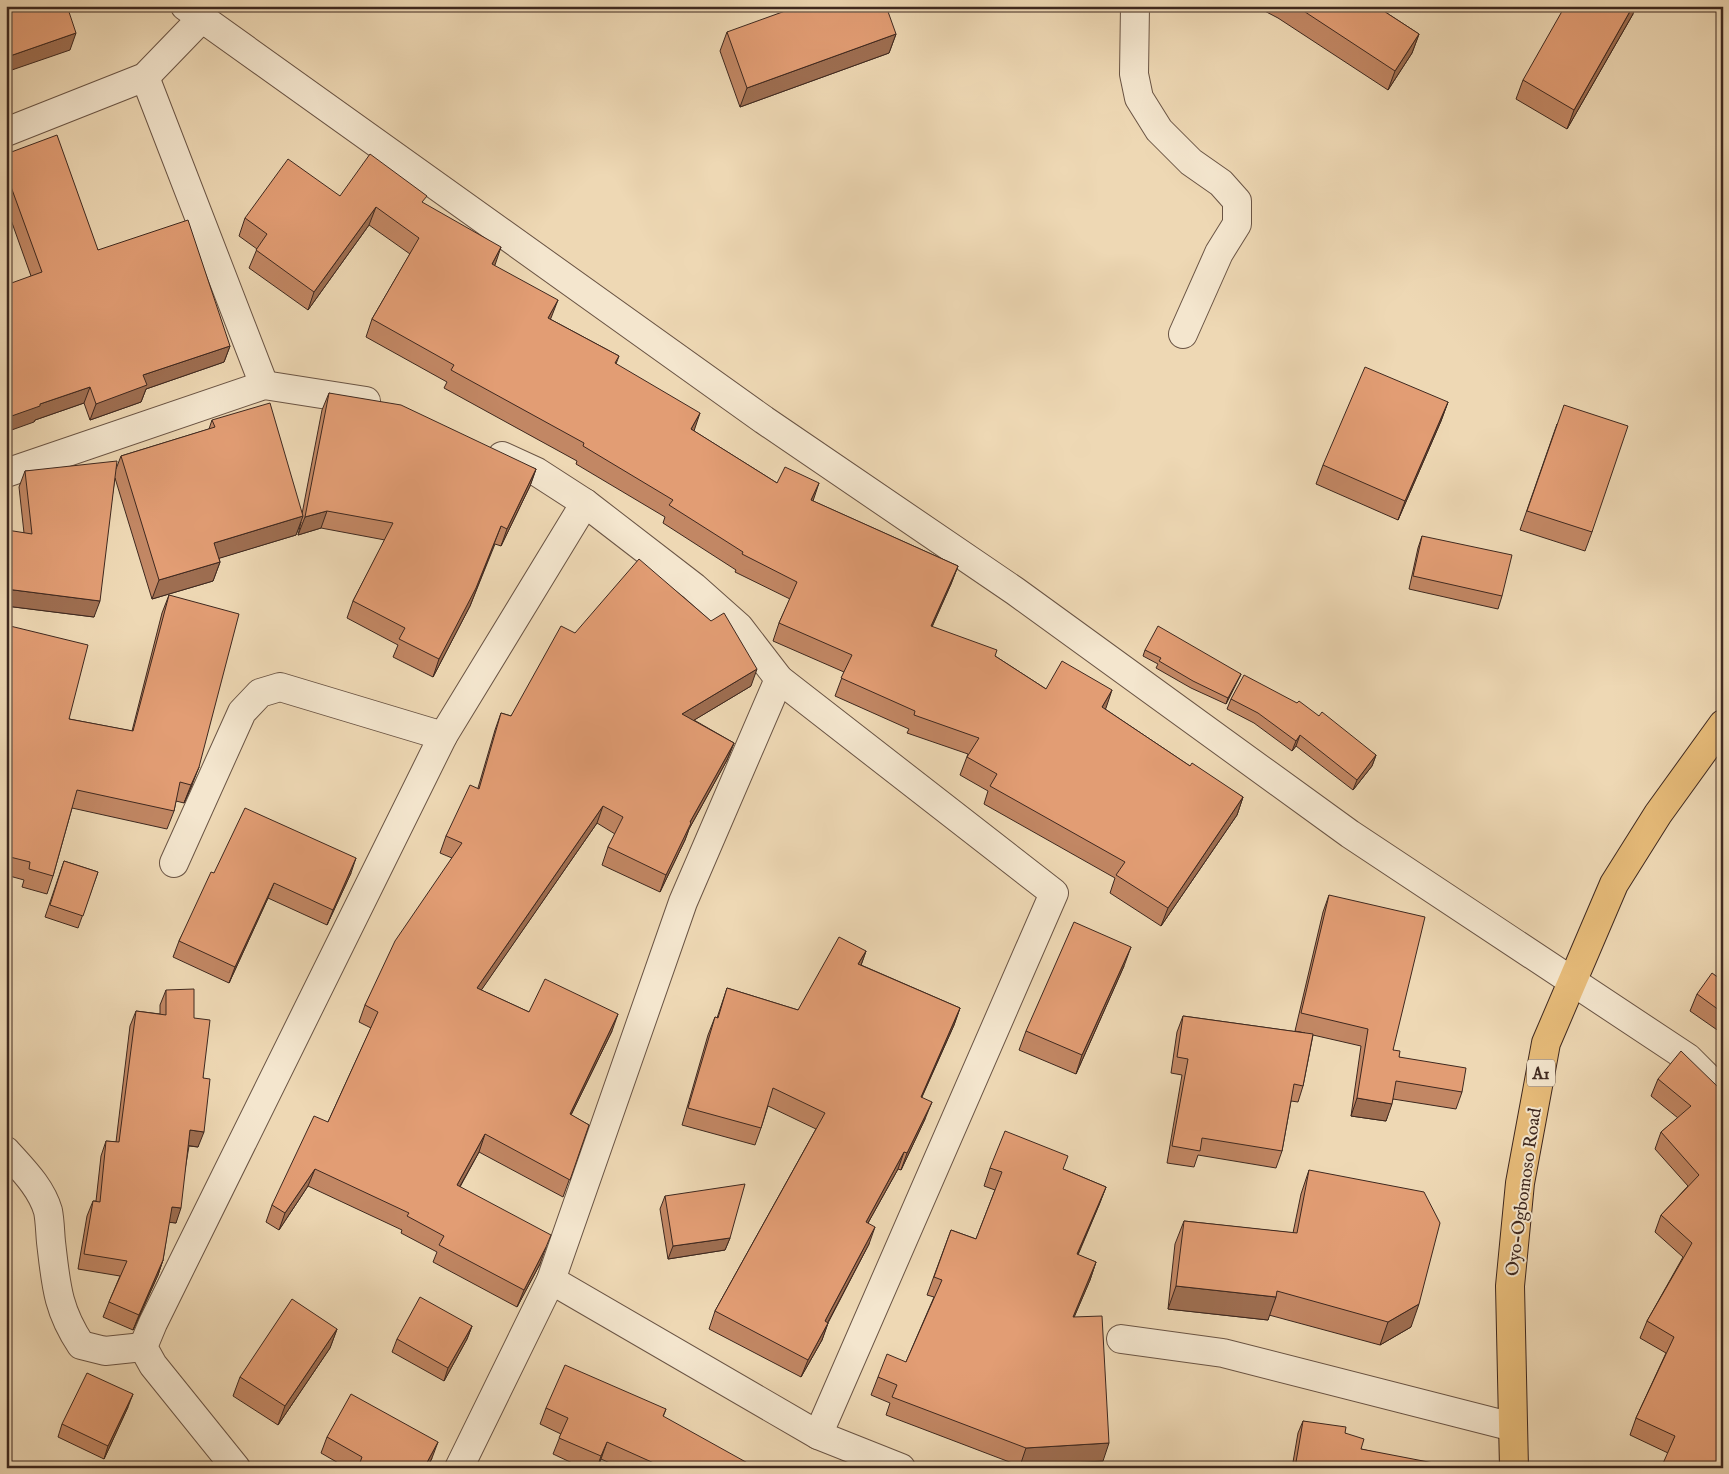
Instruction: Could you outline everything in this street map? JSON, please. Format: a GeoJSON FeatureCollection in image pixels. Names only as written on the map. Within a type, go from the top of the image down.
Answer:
{"type":"FeatureCollection","features":[{"type":"Feature","properties":{"kind":"highway","name":"Oyo-Ogbomoso Road"},"geometry":{"type":"LineString","coordinates":[[1514,1468],[1510,1286],[1520,1183],[1546,1043],[1614,884],[1658,814],[1723,724]]}},
{"type":"Feature","properties":{"kind":"street"},"geometry":{"type":"LineString","coordinates":[[1135,6],[1134,74],[1139,98],[1159,130],[1191,162],[1221,183],[1237,201],[1237,224],[1218,253],[1183,334]]}},
{"type":"Feature","properties":{"kind":"street"},"geometry":{"type":"LineString","coordinates":[[6,132],[145,77],[194,12],[764,420],[1015,591],[1350,834],[1688,1058],[1723,1093]]}},
{"type":"Feature","properties":{"kind":"street"},"geometry":{"type":"LineString","coordinates":[[145,77],[264,386]]}},
{"type":"Feature","properties":{"kind":"street"},"geometry":{"type":"LineString","coordinates":[[6,473],[264,386],[389,405]]}},
{"type":"Feature","properties":{"kind":"street"},"geometry":{"type":"LineString","coordinates":[[482,446],[537,472],[586,503],[694,587],[739,626],[779,678],[1054,893],[818,1435]]}},
{"type":"Feature","properties":{"kind":"street"},"geometry":{"type":"LineString","coordinates":[[143,1347],[153,1323],[443,736],[586,503]]}},
{"type":"Feature","properties":{"kind":"street"},"geometry":{"type":"LineString","coordinates":[[459,1468],[552,1280],[684,902],[779,678]]}},
{"type":"Feature","properties":{"kind":"street"},"geometry":{"type":"LineString","coordinates":[[174,863],[242,712],[260,693],[280,687],[443,736]]}},
{"type":"Feature","properties":{"kind":"street"},"geometry":{"type":"LineString","coordinates":[[6,1151],[34,1183],[48,1211],[55,1280],[60,1305],[81,1344],[105,1351],[143,1347]]}},
{"type":"Feature","properties":{"kind":"street"},"geometry":{"type":"LineString","coordinates":[[552,1280],[818,1435],[901,1468]]}},
{"type":"Feature","properties":{"kind":"street"},"geometry":{"type":"LineString","coordinates":[[1121,1339],[1223,1353],[1513,1427]]}},
{"type":"Feature","properties":{"kind":"street"},"geometry":{"type":"LineString","coordinates":[[143,1347],[153,1365],[236,1468]]}},
{"type":"Feature","properties":{"kind":"building"},"geometry":{"type":"Polygon","coordinates":[[[6,6],[67,6],[76,33],[7,57],[8,61],[6,62],[6,6]]]}},
{"type":"Feature","properties":{"kind":"building"},"geometry":{"type":"Polygon","coordinates":[[[799,6],[886,6],[896,34],[747,88],[727,32],[799,6]]]}},
{"type":"Feature","properties":{"kind":"building"},"geometry":{"type":"Polygon","coordinates":[[[1296,6],[1376,6],[1419,34],[1395,71],[1296,6]]]}},
{"type":"Feature","properties":{"kind":"building"},"geometry":{"type":"Polygon","coordinates":[[[1565,6],[1633,6],[1574,110],[1523,80],[1565,6]]]}},
{"type":"Feature","properties":{"kind":"building"},"geometry":{"type":"Polygon","coordinates":[[[57,135],[98,250],[188,220],[230,346],[143,375],[147,385],[96,404],[90,387],[6,418],[6,285],[42,272],[6,173],[6,154],[57,135]]]}},
{"type":"Feature","properties":{"kind":"building"},"geometry":{"type":"Polygon","coordinates":[[[370,154],[427,196],[422,202],[501,247],[492,264],[558,300],[548,318],[619,356],[615,363],[700,413],[691,429],[777,483],[785,467],[819,483],[811,500],[958,566],[931,626],[997,650],[995,656],[1046,689],[1062,661],[1112,690],[1102,707],[1190,766],[1192,763],[1243,797],[1168,908],[1116,875],[1125,862],[990,786],[997,774],[967,757],[979,738],[914,715],[915,711],[841,678],[852,655],[779,623],[797,582],[742,554],[743,552],[669,505],[673,500],[583,446],[584,443],[451,370],[454,365],[372,319],[419,238],[376,207],[314,292],[256,250],[267,234],[245,218],[288,159],[340,196],[370,154]]]}},
{"type":"Feature","properties":{"kind":"building"},"geometry":{"type":"Polygon","coordinates":[[[1365,367],[1448,402],[1405,501],[1323,465],[1365,367]]]}},
{"type":"Feature","properties":{"kind":"building"},"geometry":{"type":"Polygon","coordinates":[[[329,393],[401,405],[536,469],[507,529],[501,526],[476,588],[439,659],[399,639],[405,628],[353,601],[393,523],[327,511],[305,517],[329,393]]]}},
{"type":"Feature","properties":{"kind":"building"},"geometry":{"type":"Polygon","coordinates":[[[270,403],[303,516],[214,543],[220,562],[159,580],[121,456],[215,427],[212,420],[270,403]]]}},
{"type":"Feature","properties":{"kind":"building"},"geometry":{"type":"Polygon","coordinates":[[[1564,405],[1628,426],[1592,532],[1527,511],[1564,405]]]}},
{"type":"Feature","properties":{"kind":"building"},"geometry":{"type":"Polygon","coordinates":[[[117,461],[100,601],[6,589],[7,530],[32,534],[25,471],[117,461]]]}},
{"type":"Feature","properties":{"kind":"building"},"geometry":{"type":"Polygon","coordinates":[[[1422,536],[1512,555],[1502,596],[1413,576],[1422,536]]]}},
{"type":"Feature","properties":{"kind":"building"},"geometry":{"type":"Polygon","coordinates":[[[639,559],[711,621],[724,613],[757,669],[682,714],[734,743],[690,822],[666,875],[608,847],[623,817],[603,806],[477,988],[529,1012],[545,979],[618,1014],[570,1114],[589,1125],[570,1180],[485,1134],[457,1185],[551,1235],[524,1290],[439,1245],[444,1236],[407,1216],[409,1213],[315,1169],[285,1213],[272,1205],[314,1116],[328,1122],[378,1012],[365,1005],[395,941],[462,843],[446,836],[470,785],[479,789],[501,713],[511,716],[561,626],[575,633],[639,559]]]}},
{"type":"Feature","properties":{"kind":"building"},"geometry":{"type":"Polygon","coordinates":[[[169,595],[239,614],[199,767],[191,785],[180,782],[174,811],[77,790],[53,876],[29,869],[30,862],[6,856],[6,625],[88,645],[69,719],[133,731],[169,595]]]}},
{"type":"Feature","properties":{"kind":"building"},"geometry":{"type":"Polygon","coordinates":[[[1158,626],[1241,674],[1228,698],[1193,681],[1159,661],[1161,658],[1145,650],[1158,626]]]}},
{"type":"Feature","properties":{"kind":"building"},"geometry":{"type":"Polygon","coordinates":[[[1244,675],[1297,703],[1299,701],[1319,716],[1322,712],[1376,755],[1357,780],[1300,735],[1296,741],[1258,713],[1231,699],[1244,675]]]}},
{"type":"Feature","properties":{"kind":"building"},"geometry":{"type":"Polygon","coordinates":[[[245,808],[356,858],[333,910],[274,883],[235,967],[179,941],[211,872],[214,873],[245,808]]]}},
{"type":"Feature","properties":{"kind":"building"},"geometry":{"type":"Polygon","coordinates":[[[64,861],[98,872],[83,916],[50,905],[64,861]]]}},
{"type":"Feature","properties":{"kind":"building"},"geometry":{"type":"Polygon","coordinates":[[[1329,895],[1425,917],[1393,1050],[1400,1051],[1399,1057],[1466,1068],[1462,1092],[1396,1081],[1392,1104],[1357,1098],[1368,1029],[1301,1013],[1329,895]]]}},
{"type":"Feature","properties":{"kind":"building"},"geometry":{"type":"Polygon","coordinates":[[[1074,922],[1131,947],[1082,1055],[1026,1031],[1074,922]]]}},
{"type":"Feature","properties":{"kind":"building"},"geometry":{"type":"Polygon","coordinates":[[[839,937],[866,951],[858,964],[960,1008],[921,1097],[932,1102],[907,1153],[904,1152],[866,1222],[875,1227],[825,1321],[828,1323],[808,1360],[715,1311],[825,1113],[773,1088],[761,1128],[688,1108],[715,1017],[718,1018],[727,988],[798,1010],[839,937]]]}},
{"type":"Feature","properties":{"kind":"building"},"geometry":{"type":"Polygon","coordinates":[[[1712,973],[1723,981],[1723,1013],[1697,994],[1712,973]]]}},
{"type":"Feature","properties":{"kind":"building"},"geometry":{"type":"Polygon","coordinates":[[[194,989],[194,1018],[210,1020],[203,1078],[210,1079],[204,1132],[190,1130],[181,1208],[172,1207],[163,1260],[139,1315],[109,1302],[127,1261],[84,1254],[93,1201],[100,1202],[106,1141],[119,1142],[136,1011],[166,1015],[166,990],[194,989]]]}},
{"type":"Feature","properties":{"kind":"building"},"geometry":{"type":"Polygon","coordinates":[[[1183,1016],[1313,1034],[1303,1086],[1294,1084],[1282,1151],[1202,1138],[1200,1151],[1172,1146],[1188,1059],[1177,1057],[1183,1016]]]}},
{"type":"Feature","properties":{"kind":"building"},"geometry":{"type":"Polygon","coordinates":[[[1681,1051],[1723,1090],[1723,1468],[1661,1468],[1675,1436],[1636,1418],[1674,1337],[1647,1321],[1692,1243],[1661,1215],[1699,1175],[1661,1132],[1691,1106],[1658,1079],[1681,1051]]]}},
{"type":"Feature","properties":{"kind":"building"},"geometry":{"type":"Polygon","coordinates":[[[1005,1131],[1068,1156],[1063,1169],[1106,1187],[1077,1254],[1096,1262],[1073,1317],[1102,1316],[1109,1443],[1026,1448],[892,1397],[897,1385],[878,1377],[887,1354],[906,1362],[942,1280],[934,1277],[951,1230],[976,1239],[1002,1172],[990,1168],[1005,1131]]]}},
{"type":"Feature","properties":{"kind":"building"},"geometry":{"type":"Polygon","coordinates":[[[1309,1170],[1424,1192],[1440,1223],[1419,1304],[1388,1322],[1277,1291],[1276,1297],[1176,1286],[1184,1221],[1297,1233],[1309,1170]]]}},
{"type":"Feature","properties":{"kind":"building"},"geometry":{"type":"Polygon","coordinates":[[[745,1184],[730,1238],[673,1246],[665,1196],[745,1184]]]}},
{"type":"Feature","properties":{"kind":"building"},"geometry":{"type":"Polygon","coordinates":[[[420,1297],[472,1326],[448,1368],[397,1339],[420,1297]]]}},
{"type":"Feature","properties":{"kind":"building"},"geometry":{"type":"Polygon","coordinates":[[[292,1299],[337,1329],[285,1406],[240,1377],[292,1299]]]}},
{"type":"Feature","properties":{"kind":"building"},"geometry":{"type":"Polygon","coordinates":[[[565,1365],[666,1409],[663,1416],[753,1466],[752,1468],[665,1468],[607,1442],[601,1456],[559,1438],[568,1418],[546,1408],[565,1365]]]}},
{"type":"Feature","properties":{"kind":"building"},"geometry":{"type":"Polygon","coordinates":[[[87,1373],[133,1394],[108,1446],[62,1424],[87,1373]]]}},
{"type":"Feature","properties":{"kind":"building"},"geometry":{"type":"Polygon","coordinates":[[[351,1394],[438,1442],[424,1468],[358,1468],[362,1457],[327,1437],[351,1394]]]}},
{"type":"Feature","properties":{"kind":"building"},"geometry":{"type":"Polygon","coordinates":[[[1303,1421],[1346,1427],[1345,1433],[1364,1439],[1361,1449],[1444,1465],[1444,1468],[1295,1468],[1303,1421]]]}}]}
